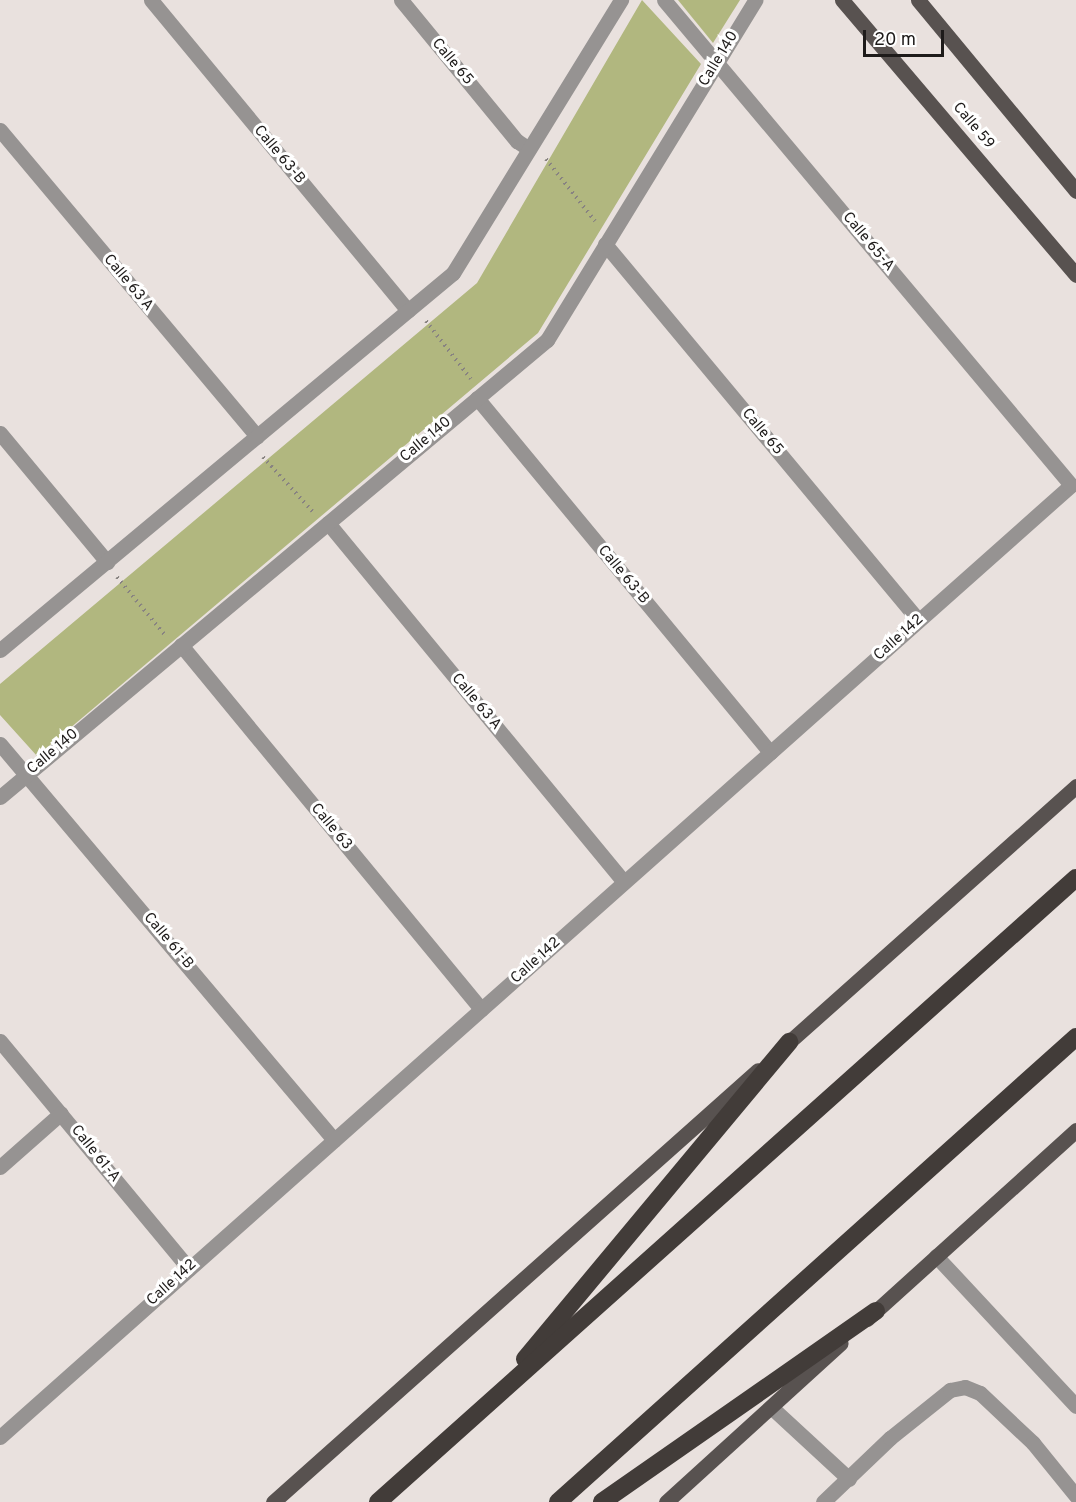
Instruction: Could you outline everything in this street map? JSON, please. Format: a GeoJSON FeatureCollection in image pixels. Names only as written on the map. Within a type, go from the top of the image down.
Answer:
{"type":"FeatureCollection","features":[{"type":"Feature","properties":{"kind":"highway"},"geometry":{"type":"LineString","coordinates":[[378,1502],[1076,878]]}},
{"type":"Feature","properties":{"kind":"highway"},"geometry":{"type":"LineString","coordinates":[[558,1502],[1076,1036]]}},
{"type":"Feature","properties":{"kind":"highway"},"geometry":{"type":"LineString","coordinates":[[486,1406],[789,1042]]}},
{"type":"Feature","properties":{"kind":"highway"},"geometry":{"type":"LineString","coordinates":[[602,1502],[876,1311]]}},
{"type":"Feature","properties":{"kind":"main road","name":"Calle 59"},"geometry":{"type":"LineString","coordinates":[[842,0],[1076,275]]}},
{"type":"Feature","properties":{"kind":"main road"},"geometry":{"type":"LineString","coordinates":[[918,0],[1076,191]]}},
{"type":"Feature","properties":{"kind":"main road"},"geometry":{"type":"LineString","coordinates":[[273,1502],[1076,786]]}},
{"type":"Feature","properties":{"kind":"main road"},"geometry":{"type":"LineString","coordinates":[[666,1502],[1076,1130]]}},
{"type":"Feature","properties":{"kind":"street","name":"Calle 63-B"},"geometry":{"type":"LineString","coordinates":[[151,0],[408,311]]}},
{"type":"Feature","properties":{"kind":"street","name":"Calle 65"},"geometry":{"type":"LineString","coordinates":[[401,0],[517,141],[529,149]]}},
{"type":"Feature","properties":{"kind":"street"},"geometry":{"type":"LineString","coordinates":[[0,650],[453,273],[621,0]]}},
{"type":"Feature","properties":{"kind":"street","name":"Calle 65-A"},"geometry":{"type":"LineString","coordinates":[[664,0],[1071,485]]}},
{"type":"Feature","properties":{"kind":"street","name":"Calle 140"},"geometry":{"type":"LineString","coordinates":[[0,797],[181,645],[321,518],[477,398],[547,340],[755,0]]}},
{"type":"Feature","properties":{"kind":"street","name":"Calle 63 A"},"geometry":{"type":"LineString","coordinates":[[0,130],[257,436]]}},
{"type":"Feature","properties":{"kind":"street","name":"Calle 65"},"geometry":{"type":"LineString","coordinates":[[605,244],[918,621]]}},
{"type":"Feature","properties":{"kind":"street","name":"Calle 63-B"},"geometry":{"type":"LineString","coordinates":[[477,398],[770,752]]}},
{"type":"Feature","properties":{"kind":"street"},"geometry":{"type":"LineString","coordinates":[[0,433],[107,562]]}},
{"type":"Feature","properties":{"kind":"street","name":"Calle 142"},"geometry":{"type":"LineString","coordinates":[[0,1437],[1071,485]]}},
{"type":"Feature","properties":{"kind":"street","name":"Calle 63 A"},"geometry":{"type":"LineString","coordinates":[[321,518],[624,882]]}},
{"type":"Feature","properties":{"kind":"street","name":"Calle 63"},"geometry":{"type":"LineString","coordinates":[[181,645],[481,1009]]}},
{"type":"Feature","properties":{"kind":"street","name":"Calle 61-B"},"geometry":{"type":"LineString","coordinates":[[0,744],[334,1140]]}},
{"type":"Feature","properties":{"kind":"street","name":"Calle 61-A"},"geometry":{"type":"LineString","coordinates":[[0,1041],[189,1269]]}},
{"type":"Feature","properties":{"kind":"street"},"geometry":{"type":"LineString","coordinates":[[0,1167],[61,1113]]}},
{"type":"Feature","properties":{"kind":"street"},"geometry":{"type":"LineString","coordinates":[[936,1256],[1076,1406]]}},
{"type":"Feature","properties":{"kind":"street"},"geometry":{"type":"LineString","coordinates":[[823,1502],[890,1438],[950,1390],[965,1388],[980,1393],[1025,1436],[1076,1496]]}},
{"type":"Feature","properties":{"kind":"street"},"geometry":{"type":"LineString","coordinates":[[771,1407],[849,1479]]}},
{"type":"Feature","properties":{"kind":"path"},"geometry":{"type":"LineString","coordinates":[[545,158],[600,226]]}},
{"type":"Feature","properties":{"kind":"path"},"geometry":{"type":"LineString","coordinates":[[426,321],[473,382]]}},
{"type":"Feature","properties":{"kind":"path"},"geometry":{"type":"LineString","coordinates":[[261,455],[321,518]]}},
{"type":"Feature","properties":{"kind":"path"},"geometry":{"type":"LineString","coordinates":[[117,577],[166,637]]}},
{"type":"Feature","properties":{"kind":"green space"},"geometry":{"type":"Polygon","coordinates":[[[642,0],[701,64],[538,333],[37,756],[0,715],[0,684],[477,283],[642,0]]]}},
{"type":"Feature","properties":{"kind":"green space"},"geometry":{"type":"Polygon","coordinates":[[[678,0],[740,0],[713,43],[678,0]]]}}]}
